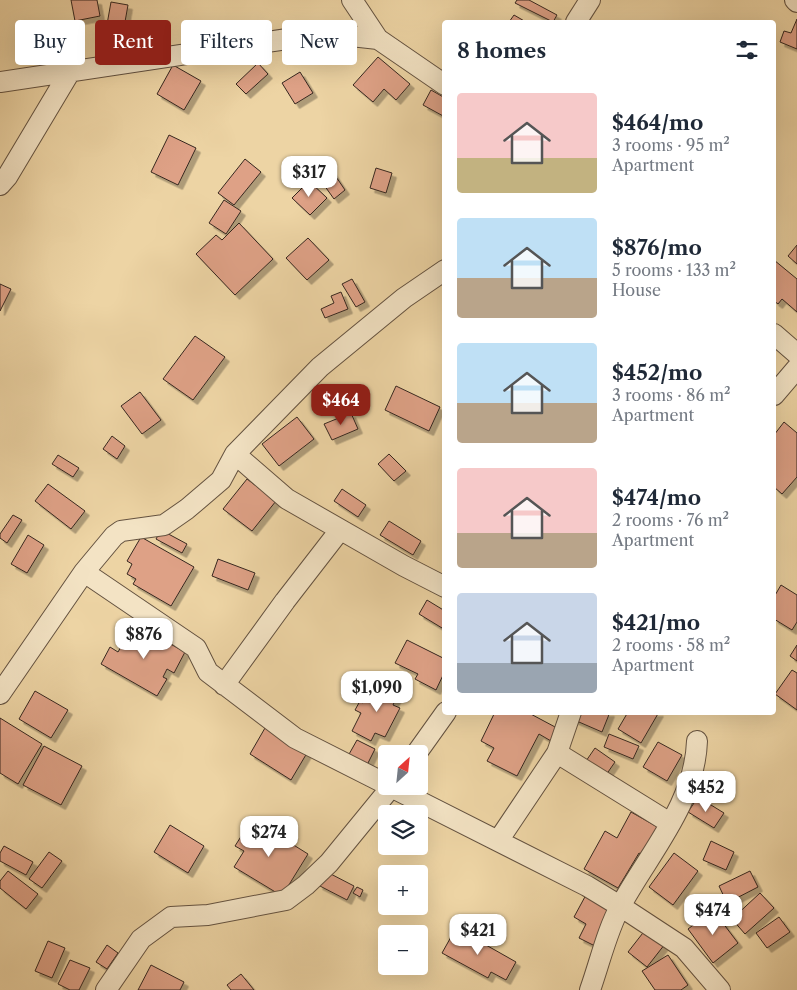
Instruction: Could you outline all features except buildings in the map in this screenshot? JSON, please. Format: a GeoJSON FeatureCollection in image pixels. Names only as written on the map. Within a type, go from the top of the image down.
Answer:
{"type":"FeatureCollection","features":[{"type":"Feature","properties":{"kind":"street"},"geometry":{"type":"LineString","coordinates":[[352,0],[378,39],[442,83]]}},
{"type":"Feature","properties":{"kind":"street"},"geometry":{"type":"LineString","coordinates":[[577,20],[590,0]]}},
{"type":"Feature","properties":{"kind":"street"},"geometry":{"type":"LineString","coordinates":[[0,82],[294,38],[342,35],[378,39]]}},
{"type":"Feature","properties":{"kind":"street"},"geometry":{"type":"LineString","coordinates":[[0,185],[7,177],[71,70]]}},
{"type":"Feature","properties":{"kind":"street"},"geometry":{"type":"LineString","coordinates":[[0,694],[84,572],[114,536],[121,530],[164,525],[187,509],[221,480],[234,454],[320,367],[404,298],[442,272]]}},
{"type":"Feature","properties":{"kind":"street"},"geometry":{"type":"LineString","coordinates":[[776,336],[797,354]]}},
{"type":"Feature","properties":{"kind":"street"},"geometry":{"type":"LineString","coordinates":[[776,393],[797,368]]}},
{"type":"Feature","properties":{"kind":"street"},"geometry":{"type":"LineString","coordinates":[[234,454],[279,493],[340,530],[442,585]]}},
{"type":"Feature","properties":{"kind":"street"},"geometry":{"type":"LineString","coordinates":[[224,685],[340,530]]}},
{"type":"Feature","properties":{"kind":"street"},"geometry":{"type":"LineString","coordinates":[[84,572],[196,648],[208,672],[295,738],[378,780]]}},
{"type":"Feature","properties":{"kind":"street"},"geometry":{"type":"LineString","coordinates":[[422,745],[444,715]]}},
{"type":"Feature","properties":{"kind":"street"},"geometry":{"type":"LineString","coordinates":[[498,841],[557,753],[571,715]]}},
{"type":"Feature","properties":{"kind":"street"},"geometry":{"type":"LineString","coordinates":[[590,990],[620,906],[685,799],[696,763],[697,741]]}},
{"type":"Feature","properties":{"kind":"street"},"geometry":{"type":"LineString","coordinates":[[557,753],[670,823]]}},
{"type":"Feature","properties":{"kind":"street"},"geometry":{"type":"LineString","coordinates":[[106,990],[141,939],[171,918],[208,915],[286,900],[306,885],[329,863],[383,795]]}},
{"type":"Feature","properties":{"kind":"street"},"geometry":{"type":"LineString","coordinates":[[408,795],[587,886],[620,906],[684,948],[720,990]]}}]}
